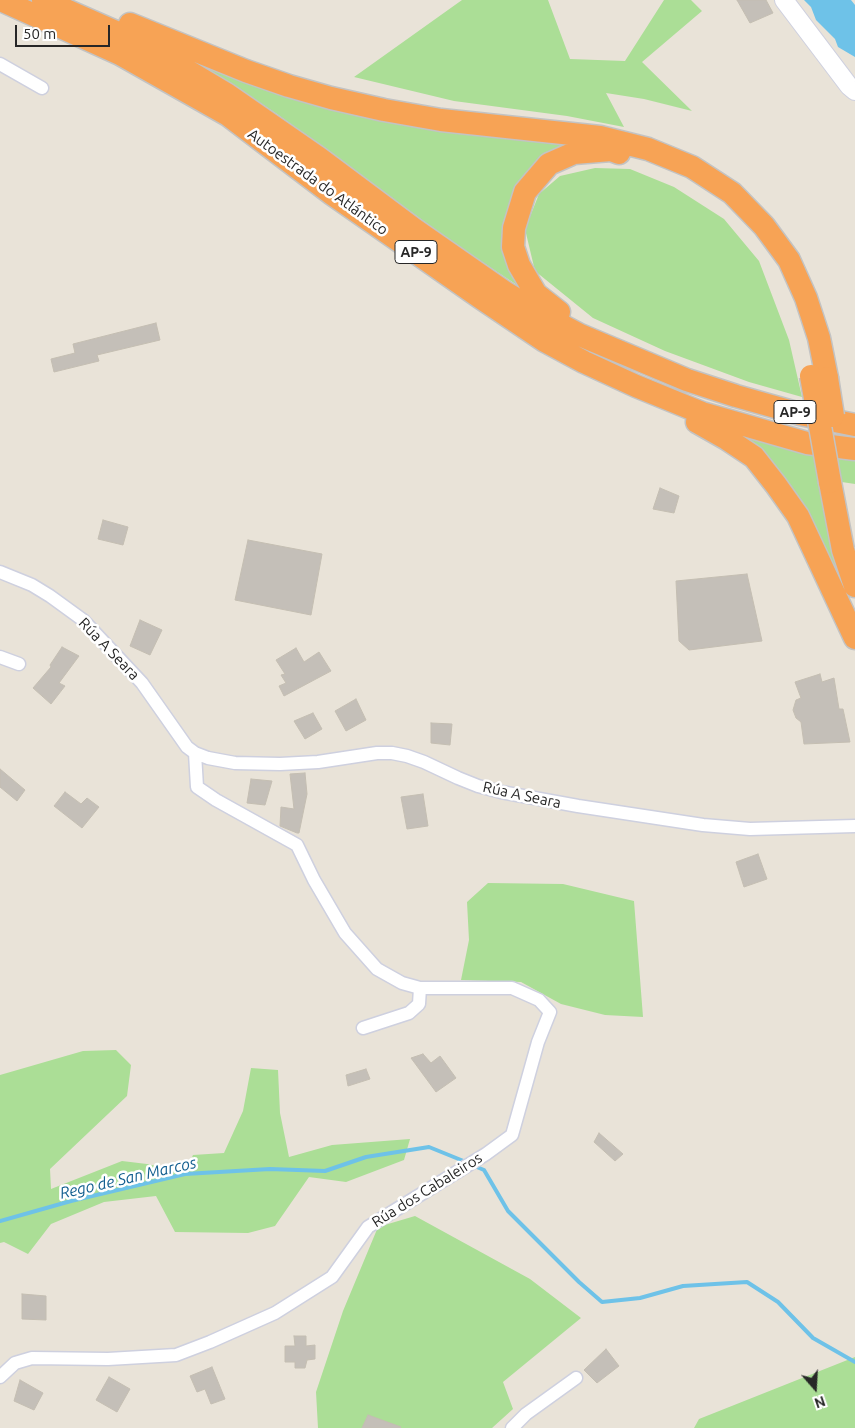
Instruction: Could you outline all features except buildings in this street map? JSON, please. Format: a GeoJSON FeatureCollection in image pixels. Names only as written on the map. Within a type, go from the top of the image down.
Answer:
{"type":"FeatureCollection","features":[{"type":"Feature","properties":{"kind":"highway","name":"Autoestrada do Atlántico"},"geometry":{"type":"LineString","coordinates":[[1,0],[120,54],[228,115],[332,194],[537,336],[584,362],[702,413],[807,443],[855,448]]}},
{"type":"Feature","properties":{"kind":"highway","name":"Autoestrada do Atlántico"},"geometry":{"type":"LineString","coordinates":[[43,0],[141,43],[228,96],[319,158],[414,229],[506,293],[580,335],[678,376],[736,396],[800,414],[855,425]]}},
{"type":"Feature","properties":{"kind":"highway"},"geometry":{"type":"LineString","coordinates":[[72,0],[246,71],[289,86],[384,110],[441,120],[600,137],[648,149],[692,168],[732,193],[764,226],[789,260],[809,306],[819,338],[819,377],[837,483],[844,550],[855,586]]}},
{"type":"Feature","properties":{"kind":"highway"},"geometry":{"type":"LineString","coordinates":[[580,335],[559,312],[536,294],[519,265],[513,247],[514,228],[525,192],[549,164],[574,153],[611,150],[663,167],[724,202],[777,267],[819,377]]}},
{"type":"Feature","properties":{"kind":"highway"},"geometry":{"type":"LineString","coordinates":[[636,386],[727,439],[754,457],[798,516],[855,638]]}},
{"type":"Feature","properties":{"kind":"highway"},"geometry":{"type":"LineString","coordinates":[[837,483],[855,546]]}},
{"type":"Feature","properties":{"kind":"main road"},"geometry":{"type":"LineString","coordinates":[[784,0],[852,88]]}},
{"type":"Feature","properties":{"kind":"street"},"geometry":{"type":"LineString","coordinates":[[0,64],[42,88]]}},
{"type":"Feature","properties":{"kind":"street","name":"Rúa A Seara"},"geometry":{"type":"LineString","coordinates":[[0,572],[38,588],[83,620],[142,683],[187,747],[195,753],[208,758],[235,763],[280,764],[392,754],[407,756],[478,786],[501,792],[703,826],[750,829],[855,826]]}},
{"type":"Feature","properties":{"kind":"street"},"geometry":{"type":"LineString","coordinates":[[0,656],[19,664]]}},
{"type":"Feature","properties":{"kind":"street"},"geometry":{"type":"LineString","coordinates":[[195,753],[197,787],[216,800],[297,845],[344,933],[377,969],[402,983],[420,988],[419,1004],[409,1013],[363,1028]]}},
{"type":"Feature","properties":{"kind":"street","name":"Rúa dos Cabaleiros"},"geometry":{"type":"LineString","coordinates":[[0,1377],[15,1363],[32,1358],[108,1359],[176,1355],[275,1313],[332,1278],[368,1227],[478,1159],[512,1135],[538,1042],[550,1012],[539,1000],[512,988],[420,988]]}},
{"type":"Feature","properties":{"kind":"street"},"geometry":{"type":"LineString","coordinates":[[512,1428],[526,1414],[576,1378]]}},
{"type":"Feature","properties":{"kind":"green space"},"geometry":{"type":"Polygon","coordinates":[[[462,0],[548,0],[570,59],[625,61],[664,0],[691,0],[702,11],[642,62],[692,111],[644,99],[606,93],[624,127],[567,116],[454,101],[354,77],[462,0]]]}},
{"type":"Feature","properties":{"kind":"green space"},"geometry":{"type":"Polygon","coordinates":[[[192,59],[596,147],[519,193],[529,293],[455,244],[277,114],[192,59]]]}},
{"type":"Feature","properties":{"kind":"green space"},"geometry":{"type":"Polygon","coordinates":[[[595,168],[630,169],[674,187],[724,219],[759,261],[789,340],[802,397],[749,382],[665,351],[593,318],[535,271],[525,229],[539,194],[560,176],[595,168]]]}},
{"type":"Feature","properties":{"kind":"green space"},"geometry":{"type":"Polygon","coordinates":[[[721,426],[855,455],[855,484],[822,479],[847,592],[855,611],[855,624],[837,586],[721,426]]]}},
{"type":"Feature","properties":{"kind":"green space"},"geometry":{"type":"Polygon","coordinates":[[[488,883],[563,884],[634,901],[643,1017],[605,1015],[561,1004],[521,982],[461,980],[469,940],[467,902],[488,883]]]}},
{"type":"Feature","properties":{"kind":"green space"},"geometry":{"type":"Polygon","coordinates":[[[116,1050],[131,1065],[127,1096],[50,1169],[51,1189],[122,1161],[185,1172],[193,1155],[224,1153],[243,1111],[251,1068],[278,1070],[280,1113],[289,1157],[332,1145],[410,1139],[404,1160],[346,1182],[309,1177],[275,1226],[248,1233],[175,1232],[156,1196],[104,1202],[51,1224],[28,1254],[4,1242],[0,1243],[0,1075],[83,1051],[116,1050]]]}},
{"type":"Feature","properties":{"kind":"green space"},"geometry":{"type":"Polygon","coordinates":[[[415,1216],[530,1279],[581,1318],[503,1382],[513,1409],[492,1428],[318,1428],[316,1392],[343,1311],[378,1227],[415,1216]]]}},
{"type":"Feature","properties":{"kind":"green space"},"geometry":{"type":"Polygon","coordinates":[[[855,1357],[855,1428],[694,1428],[699,1419],[855,1357]]]}},
{"type":"Feature","properties":{"kind":"water"},"geometry":{"type":"Polygon","coordinates":[[[804,0],[851,0],[855,5],[855,57],[838,47],[835,39],[816,20],[811,7],[804,0]]]}},
{"type":"Feature","properties":{"kind":"waterway","name":"Rego de San Marcos"},"geometry":{"type":"LineString","coordinates":[[0,1221],[71,1201],[185,1174],[270,1169],[325,1171],[366,1157],[429,1147],[466,1162]]}},
{"type":"Feature","properties":{"kind":"waterway","name":"Rego de San Marcos"},"geometry":{"type":"LineString","coordinates":[[472,1165],[484,1170],[508,1211],[579,1282],[602,1302],[640,1298],[683,1286],[747,1282],[778,1302],[813,1338],[855,1362]]}}]}
